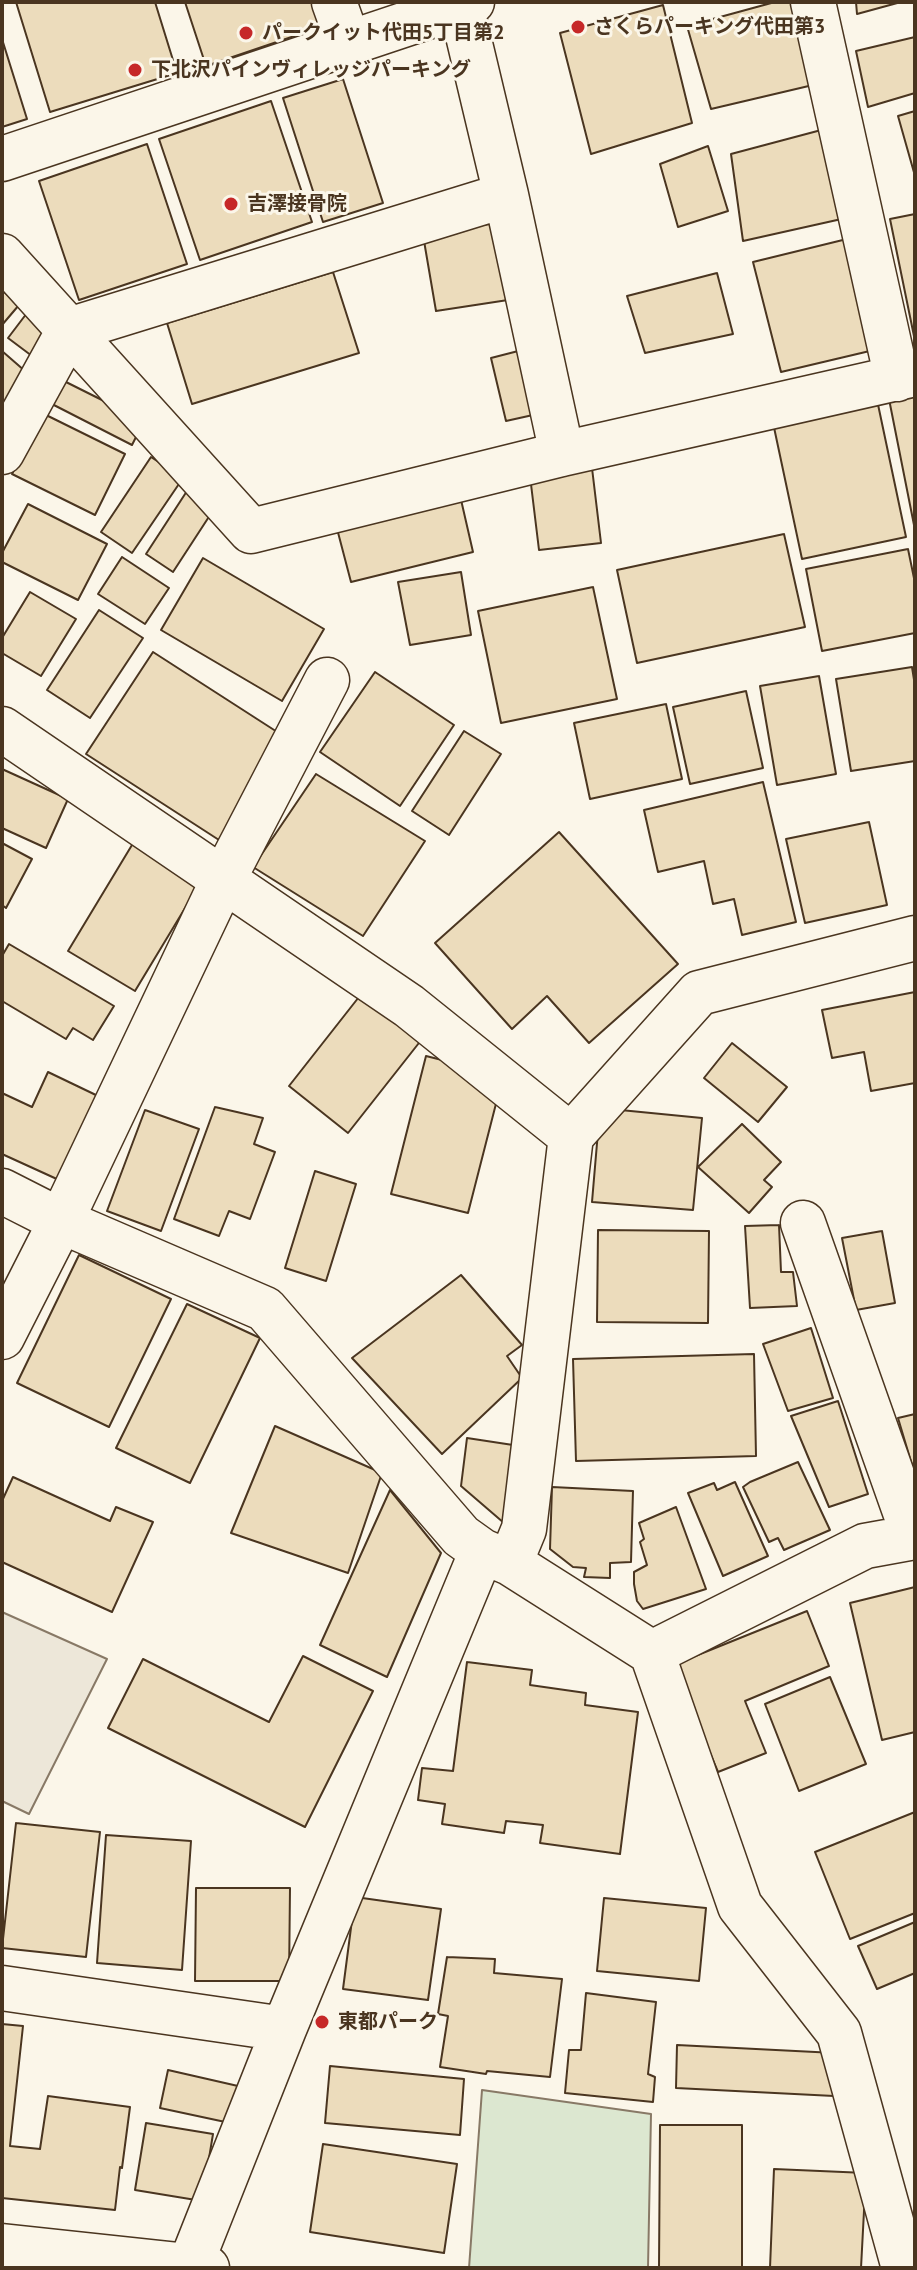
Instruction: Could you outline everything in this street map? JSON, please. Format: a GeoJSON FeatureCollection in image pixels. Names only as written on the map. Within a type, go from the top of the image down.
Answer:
{"type":"FeatureCollection","features":[{"type":"Feature","properties":{"kind":"street"},"geometry":{"type":"LineString","coordinates":[[334,2],[349,44]]}},
{"type":"Feature","properties":{"kind":"street"},"geometry":{"type":"LineString","coordinates":[[2,256],[251,531],[562,454],[906,377],[813,2]]}},
{"type":"Feature","properties":{"kind":"street"},"geometry":{"type":"LineString","coordinates":[[2,159],[467,4],[562,454]]}},
{"type":"Feature","properties":{"kind":"street"},"geometry":{"type":"LineString","coordinates":[[2,452],[69,330],[506,195]]}},
{"type":"Feature","properties":{"kind":"street"},"geometry":{"type":"LineString","coordinates":[[2,1337],[61,1221],[224,878],[327,680]]}},
{"type":"Feature","properties":{"kind":"street"},"geometry":{"type":"LineString","coordinates":[[2,729],[409,1006],[571,1136]]}},
{"type":"Feature","properties":{"kind":"street"},"geometry":{"type":"LineString","coordinates":[[2,2246],[198,2267],[284,2029],[496,1557],[524,1529],[571,1136],[699,993],[915,938]]}},
{"type":"Feature","properties":{"kind":"street"},"geometry":{"type":"LineString","coordinates":[[2,1191],[61,1221],[265,1309],[461,1536],[652,1653],[740,1906],[839,2033],[904,2268]]}},
{"type":"Feature","properties":{"kind":"street"},"geometry":{"type":"LineString","coordinates":[[652,1653],[865,1546],[914,1537],[803,1223]]}},
{"type":"Feature","properties":{"kind":"street"},"geometry":{"type":"LineString","coordinates":[[2,1988],[284,2029]]}},
{"type":"Feature","properties":{"kind":"green space"},"geometry":{"type":"Polygon","coordinates":[[[482,2090],[651,2114],[648,2268],[469,2268],[482,2090]]]}},
{"type":"Feature","properties":{"kind":"shaded area"},"geometry":{"type":"Polygon","coordinates":[[[2,1612],[107,1659],[29,1814],[2,1801],[2,1612]]]}},
{"type":"Feature","properties":{"kind":"building"},"geometry":{"type":"Polygon","coordinates":[[[16,2],[155,2],[177,73],[50,112],[16,2]]]}},
{"type":"Feature","properties":{"kind":"building"},"geometry":{"type":"Polygon","coordinates":[[[185,2],[312,2],[321,27],[206,66],[185,2]]]}},
{"type":"Feature","properties":{"kind":"building"},"geometry":{"type":"Polygon","coordinates":[[[775,2],[796,2],[813,85],[711,109],[687,26],[775,2]]]}},
{"type":"Feature","properties":{"kind":"building"},"geometry":{"type":"Polygon","coordinates":[[[856,2],[901,2],[857,14],[856,2]]]}},
{"type":"Feature","properties":{"kind":"building"},"geometry":{"type":"Polygon","coordinates":[[[663,5],[692,123],[591,154],[560,33],[663,5]]]}},
{"type":"Feature","properties":{"kind":"building"},"geometry":{"type":"Polygon","coordinates":[[[915,37],[915,93],[868,107],[856,51],[915,37]]]}},
{"type":"Feature","properties":{"kind":"building"},"geometry":{"type":"Polygon","coordinates":[[[2,39],[27,119],[2,127],[2,39]]]}},
{"type":"Feature","properties":{"kind":"building"},"geometry":{"type":"Polygon","coordinates":[[[343,79],[383,203],[323,222],[283,98],[343,79]]]}},
{"type":"Feature","properties":{"kind":"building"},"geometry":{"type":"Polygon","coordinates":[[[271,101],[312,222],[200,260],[159,139],[271,101]]]}},
{"type":"Feature","properties":{"kind":"building"},"geometry":{"type":"Polygon","coordinates":[[[915,111],[915,176],[898,116],[915,111]]]}},
{"type":"Feature","properties":{"kind":"building"},"geometry":{"type":"Polygon","coordinates":[[[825,129],[846,218],[743,241],[731,154],[825,129]]]}},
{"type":"Feature","properties":{"kind":"building"},"geometry":{"type":"Polygon","coordinates":[[[147,144],[187,264],[79,300],[39,181],[147,144]]]}},
{"type":"Feature","properties":{"kind":"building"},"geometry":{"type":"Polygon","coordinates":[[[708,146],[728,211],[678,227],[660,164],[708,146]]]}},
{"type":"Feature","properties":{"kind":"building"},"geometry":{"type":"Polygon","coordinates":[[[915,214],[915,341],[890,219],[915,214]]]}},
{"type":"Feature","properties":{"kind":"building"},"geometry":{"type":"Polygon","coordinates":[[[495,223],[508,300],[436,311],[423,235],[495,223]]]}},
{"type":"Feature","properties":{"kind":"building"},"geometry":{"type":"Polygon","coordinates":[[[851,238],[874,350],[781,372],[753,262],[851,238]]]}},
{"type":"Feature","properties":{"kind":"building"},"geometry":{"type":"Polygon","coordinates":[[[333,272],[359,353],[192,404],[167,323],[333,272]]]}},
{"type":"Feature","properties":{"kind":"building"},"geometry":{"type":"Polygon","coordinates":[[[717,273],[733,334],[645,353],[627,296],[717,273]]]}},
{"type":"Feature","properties":{"kind":"building"},"geometry":{"type":"Polygon","coordinates":[[[2,290],[19,305],[2,325],[2,290]]]}},
{"type":"Feature","properties":{"kind":"building"},"geometry":{"type":"Polygon","coordinates":[[[30,309],[61,332],[40,362],[8,338],[30,309]]]}},
{"type":"Feature","properties":{"kind":"building"},"geometry":{"type":"Polygon","coordinates":[[[526,349],[542,413],[506,421],[491,358],[526,349]]]}},
{"type":"Feature","properties":{"kind":"building"},"geometry":{"type":"Polygon","coordinates":[[[2,351],[33,378],[5,409],[2,406],[2,351]]]}},
{"type":"Feature","properties":{"kind":"building"},"geometry":{"type":"Polygon","coordinates":[[[60,379],[144,421],[132,445],[48,402],[60,379]]]}},
{"type":"Feature","properties":{"kind":"building"},"geometry":{"type":"Polygon","coordinates":[[[915,389],[915,530],[888,394],[915,389]]]}},
{"type":"Feature","properties":{"kind":"building"},"geometry":{"type":"Polygon","coordinates":[[[876,395],[906,537],[802,559],[772,418],[876,395]]]}},
{"type":"Feature","properties":{"kind":"building"},"geometry":{"type":"Polygon","coordinates":[[[42,413],[125,454],[95,515],[12,474],[42,413]]]}},
{"type":"Feature","properties":{"kind":"building"},"geometry":{"type":"Polygon","coordinates":[[[151,457],[183,478],[132,553],[101,532],[151,457]]]}},
{"type":"Feature","properties":{"kind":"building"},"geometry":{"type":"Polygon","coordinates":[[[592,468],[601,543],[539,550],[530,476],[592,468]]]}},
{"type":"Feature","properties":{"kind":"building"},"geometry":{"type":"Polygon","coordinates":[[[187,491],[214,509],[173,572],[146,554],[187,491]]]}},
{"type":"Feature","properties":{"kind":"building"},"geometry":{"type":"Polygon","coordinates":[[[459,491],[473,552],[351,582],[335,521],[459,491]]]}},
{"type":"Feature","properties":{"kind":"building"},"geometry":{"type":"Polygon","coordinates":[[[28,504],[107,544],[78,600],[2,562],[2,553],[28,504]]]}},
{"type":"Feature","properties":{"kind":"building"},"geometry":{"type":"Polygon","coordinates":[[[784,534],[805,627],[637,663],[617,570],[784,534]]]}},
{"type":"Feature","properties":{"kind":"building"},"geometry":{"type":"Polygon","coordinates":[[[908,549],[915,583],[915,633],[822,651],[806,569],[908,549]]]}},
{"type":"Feature","properties":{"kind":"building"},"geometry":{"type":"Polygon","coordinates":[[[122,557],[169,588],[145,624],[98,594],[122,557]]]}},
{"type":"Feature","properties":{"kind":"building"},"geometry":{"type":"Polygon","coordinates":[[[203,558],[324,629],[282,701],[161,630],[203,558]]]}},
{"type":"Feature","properties":{"kind":"building"},"geometry":{"type":"Polygon","coordinates":[[[461,572],[471,635],[410,645],[398,582],[461,572]]]}},
{"type":"Feature","properties":{"kind":"building"},"geometry":{"type":"Polygon","coordinates":[[[593,587],[617,699],[501,723],[478,611],[593,587]]]}},
{"type":"Feature","properties":{"kind":"building"},"geometry":{"type":"Polygon","coordinates":[[[30,592],[76,619],[41,676],[2,653],[2,638],[30,592]]]}},
{"type":"Feature","properties":{"kind":"building"},"geometry":{"type":"Polygon","coordinates":[[[99,610],[143,638],[90,718],[47,690],[99,610]]]}},
{"type":"Feature","properties":{"kind":"building"},"geometry":{"type":"Polygon","coordinates":[[[153,652],[285,737],[219,840],[86,754],[153,652]]]}},
{"type":"Feature","properties":{"kind":"building"},"geometry":{"type":"Polygon","coordinates":[[[912,667],[915,761],[851,771],[836,679],[912,667]]]}},
{"type":"Feature","properties":{"kind":"building"},"geometry":{"type":"Polygon","coordinates":[[[375,672],[454,725],[400,806],[320,752],[375,672]]]}},
{"type":"Feature","properties":{"kind":"building"},"geometry":{"type":"Polygon","coordinates":[[[819,676],[836,774],[777,785],[760,686],[819,676]]]}},
{"type":"Feature","properties":{"kind":"building"},"geometry":{"type":"Polygon","coordinates":[[[746,691],[763,768],[690,784],[673,707],[746,691]]]}},
{"type":"Feature","properties":{"kind":"building"},"geometry":{"type":"Polygon","coordinates":[[[666,704],[682,779],[590,799],[574,723],[666,704]]]}},
{"type":"Feature","properties":{"kind":"building"},"geometry":{"type":"Polygon","coordinates":[[[464,731],[501,754],[449,835],[412,811],[464,731]]]}},
{"type":"Feature","properties":{"kind":"building"},"geometry":{"type":"Polygon","coordinates":[[[2,769],[68,799],[46,848],[2,828],[2,769]]]}},
{"type":"Feature","properties":{"kind":"building"},"geometry":{"type":"Polygon","coordinates":[[[316,774],[425,841],[363,936],[253,867],[316,774]]]}},
{"type":"Feature","properties":{"kind":"building"},"geometry":{"type":"Polygon","coordinates":[[[763,782],[796,922],[742,935],[734,899],[713,904],[704,861],[658,872],[644,810],[763,782]]]}},
{"type":"Feature","properties":{"kind":"building"},"geometry":{"type":"Polygon","coordinates":[[[869,822],[887,905],[805,923],[786,839],[869,822]]]}},
{"type":"Feature","properties":{"kind":"building"},"geometry":{"type":"Polygon","coordinates":[[[559,832],[678,964],[589,1043],[547,996],[512,1029],[435,943],[559,832]]]}},
{"type":"Feature","properties":{"kind":"building"},"geometry":{"type":"Polygon","coordinates":[[[135,840],[202,880],[135,991],[68,951],[135,840]]]}},
{"type":"Feature","properties":{"kind":"building"},"geometry":{"type":"Polygon","coordinates":[[[2,843],[32,859],[6,908],[2,905],[2,843]]]}},
{"type":"Feature","properties":{"kind":"building"},"geometry":{"type":"Polygon","coordinates":[[[9,944],[114,1006],[93,1040],[73,1028],[66,1039],[2,1001],[2,956],[9,944]]]}},
{"type":"Feature","properties":{"kind":"building"},"geometry":{"type":"Polygon","coordinates":[[[366,988],[426,1034],[348,1133],[289,1086],[366,988]]]}},
{"type":"Feature","properties":{"kind":"building"},"geometry":{"type":"Polygon","coordinates":[[[915,992],[915,1083],[871,1091],[864,1052],[832,1058],[822,1010],[915,992]]]}},
{"type":"Feature","properties":{"kind":"building"},"geometry":{"type":"Polygon","coordinates":[[[732,1043],[787,1087],[758,1122],[704,1078],[732,1043]]]}},
{"type":"Feature","properties":{"kind":"building"},"geometry":{"type":"Polygon","coordinates":[[[426,1056],[466,1066],[499,1092],[468,1213],[391,1194],[426,1056]]]}},
{"type":"Feature","properties":{"kind":"building"},"geometry":{"type":"Polygon","coordinates":[[[48,1072],[98,1096],[59,1180],[2,1154],[2,1093],[32,1107],[48,1072]]]}},
{"type":"Feature","properties":{"kind":"building"},"geometry":{"type":"Polygon","coordinates":[[[215,1107],[263,1118],[254,1144],[275,1152],[250,1219],[229,1211],[219,1236],[174,1219],[215,1107]]]}},
{"type":"Feature","properties":{"kind":"building"},"geometry":{"type":"Polygon","coordinates":[[[600,1108],[702,1118],[693,1210],[592,1202],[600,1108]]]}},
{"type":"Feature","properties":{"kind":"building"},"geometry":{"type":"Polygon","coordinates":[[[145,1110],[199,1129],[161,1231],[107,1211],[145,1110]]]}},
{"type":"Feature","properties":{"kind":"building"},"geometry":{"type":"Polygon","coordinates":[[[742,1124],[781,1162],[764,1180],[772,1187],[749,1213],[698,1167],[742,1124]]]}},
{"type":"Feature","properties":{"kind":"building"},"geometry":{"type":"Polygon","coordinates":[[[315,1171],[356,1184],[326,1281],[285,1268],[315,1171]]]}},
{"type":"Feature","properties":{"kind":"building"},"geometry":{"type":"Polygon","coordinates":[[[779,1225],[781,1272],[793,1272],[797,1306],[750,1308],[745,1226],[779,1225]]]}},
{"type":"Feature","properties":{"kind":"building"},"geometry":{"type":"Polygon","coordinates":[[[598,1230],[709,1231],[708,1323],[597,1322],[598,1230]]]}},
{"type":"Feature","properties":{"kind":"building"},"geometry":{"type":"Polygon","coordinates":[[[882,1231],[895,1303],[856,1310],[842,1238],[882,1231]]]}},
{"type":"Feature","properties":{"kind":"building"},"geometry":{"type":"Polygon","coordinates":[[[79,1255],[171,1299],[109,1427],[17,1383],[79,1255]]]}},
{"type":"Feature","properties":{"kind":"building"},"geometry":{"type":"Polygon","coordinates":[[[461,1275],[522,1345],[507,1356],[522,1378],[442,1454],[352,1358],[461,1275]]]}},
{"type":"Feature","properties":{"kind":"building"},"geometry":{"type":"Polygon","coordinates":[[[187,1304],[260,1338],[190,1483],[116,1448],[187,1304]]]}},
{"type":"Feature","properties":{"kind":"building"},"geometry":{"type":"Polygon","coordinates":[[[811,1328],[833,1398],[788,1411],[763,1344],[811,1328]]]}},
{"type":"Feature","properties":{"kind":"building"},"geometry":{"type":"Polygon","coordinates":[[[754,1354],[756,1456],[576,1461],[573,1359],[754,1354]]]}},
{"type":"Feature","properties":{"kind":"building"},"geometry":{"type":"Polygon","coordinates":[[[838,1401],[868,1494],[829,1507],[791,1416],[838,1401]]]}},
{"type":"Feature","properties":{"kind":"building"},"geometry":{"type":"Polygon","coordinates":[[[915,1414],[915,1475],[898,1418],[915,1414]]]}},
{"type":"Feature","properties":{"kind":"building"},"geometry":{"type":"Polygon","coordinates":[[[275,1426],[382,1473],[348,1573],[231,1533],[275,1426]]]}},
{"type":"Feature","properties":{"kind":"building"},"geometry":{"type":"Polygon","coordinates":[[[467,1438],[513,1445],[504,1523],[461,1486],[467,1438]]]}},
{"type":"Feature","properties":{"kind":"building"},"geometry":{"type":"Polygon","coordinates":[[[798,1462],[830,1530],[784,1550],[778,1538],[769,1542],[743,1487],[798,1462]]]}},
{"type":"Feature","properties":{"kind":"building"},"geometry":{"type":"Polygon","coordinates":[[[13,1477],[110,1521],[116,1507],[153,1522],[112,1612],[2,1562],[2,1501],[13,1477]]]}},
{"type":"Feature","properties":{"kind":"building"},"geometry":{"type":"Polygon","coordinates":[[[735,1482],[768,1556],[723,1576],[688,1493],[714,1483],[717,1490],[735,1482]]]}},
{"type":"Feature","properties":{"kind":"building"},"geometry":{"type":"Polygon","coordinates":[[[552,1487],[633,1491],[631,1562],[610,1563],[610,1578],[584,1577],[586,1568],[573,1567],[550,1549],[552,1487]]]}},
{"type":"Feature","properties":{"kind":"building"},"geometry":{"type":"Polygon","coordinates":[[[390,1490],[441,1553],[387,1677],[320,1645],[390,1490]]]}},
{"type":"Feature","properties":{"kind":"building"},"geometry":{"type":"Polygon","coordinates":[[[676,1507],[706,1589],[643,1609],[637,1601],[634,1584],[634,1572],[647,1565],[640,1542],[644,1539],[639,1523],[676,1507]]]}},
{"type":"Feature","properties":{"kind":"building"},"geometry":{"type":"Polygon","coordinates":[[[915,1587],[915,1732],[882,1740],[850,1603],[915,1587]]]}},
{"type":"Feature","properties":{"kind":"building"},"geometry":{"type":"Polygon","coordinates":[[[807,1611],[829,1666],[745,1701],[766,1753],[718,1772],[673,1665],[807,1611]]]}},
{"type":"Feature","properties":{"kind":"building"},"geometry":{"type":"Polygon","coordinates":[[[303,1656],[373,1691],[305,1827],[108,1728],[143,1659],[269,1722],[303,1656]]]}},
{"type":"Feature","properties":{"kind":"building"},"geometry":{"type":"Polygon","coordinates":[[[467,1662],[532,1670],[530,1685],[586,1693],[585,1705],[638,1712],[620,1854],[540,1843],[543,1825],[506,1821],[504,1833],[442,1824],[445,1804],[418,1800],[422,1768],[453,1771],[467,1662]]]}},
{"type":"Feature","properties":{"kind":"building"},"geometry":{"type":"Polygon","coordinates":[[[830,1677],[866,1764],[799,1791],[765,1704],[830,1677]]]}},
{"type":"Feature","properties":{"kind":"building"},"geometry":{"type":"Polygon","coordinates":[[[915,1812],[915,1913],[850,1939],[815,1852],[915,1812]]]}},
{"type":"Feature","properties":{"kind":"building"},"geometry":{"type":"Polygon","coordinates":[[[16,1823],[100,1832],[86,1957],[2,1948],[16,1823]]]}},
{"type":"Feature","properties":{"kind":"building"},"geometry":{"type":"Polygon","coordinates":[[[106,1835],[191,1841],[182,1970],[97,1963],[106,1835]]]}},
{"type":"Feature","properties":{"kind":"building"},"geometry":{"type":"Polygon","coordinates":[[[196,1888],[290,1888],[289,1981],[195,1981],[196,1888]]]}},
{"type":"Feature","properties":{"kind":"building"},"geometry":{"type":"Polygon","coordinates":[[[355,1897],[441,1909],[428,2000],[343,1989],[355,1897]]]}},
{"type":"Feature","properties":{"kind":"building"},"geometry":{"type":"Polygon","coordinates":[[[604,1898],[706,1908],[699,1981],[597,1971],[604,1898]]]}},
{"type":"Feature","properties":{"kind":"building"},"geometry":{"type":"Polygon","coordinates":[[[915,1922],[915,1973],[877,1989],[858,1946],[915,1922]]]}},
{"type":"Feature","properties":{"kind":"building"},"geometry":{"type":"Polygon","coordinates":[[[447,1957],[495,1959],[494,1973],[562,1979],[550,2077],[487,2071],[486,2074],[440,2067],[448,2016],[438,2014],[447,1957]]]}},
{"type":"Feature","properties":{"kind":"building"},"geometry":{"type":"Polygon","coordinates":[[[586,1993],[656,2002],[648,2074],[655,2077],[653,2102],[565,2093],[569,2050],[581,2050],[586,1993]]]}},
{"type":"Feature","properties":{"kind":"building"},"geometry":{"type":"Polygon","coordinates":[[[2,2024],[23,2026],[10,2146],[40,2149],[48,2096],[130,2107],[115,2210],[2,2198],[2,2024]]]}},
{"type":"Feature","properties":{"kind":"building"},"geometry":{"type":"Polygon","coordinates":[[[677,2045],[835,2053],[834,2096],[676,2088],[677,2045]]]}},
{"type":"Feature","properties":{"kind":"building"},"geometry":{"type":"Polygon","coordinates":[[[330,2066],[464,2079],[460,2135],[325,2123],[330,2066]]]}},
{"type":"Feature","properties":{"kind":"building"},"geometry":{"type":"Polygon","coordinates":[[[168,2070],[238,2086],[230,2123],[160,2108],[168,2070]]]}},
{"type":"Feature","properties":{"kind":"building"},"geometry":{"type":"Polygon","coordinates":[[[146,2123],[213,2134],[202,2201],[135,2190],[146,2123]]]}},
{"type":"Feature","properties":{"kind":"building"},"geometry":{"type":"Polygon","coordinates":[[[660,2125],[742,2125],[742,2268],[659,2268],[660,2125]]]}},
{"type":"Feature","properties":{"kind":"building"},"geometry":{"type":"Polygon","coordinates":[[[323,2144],[457,2164],[444,2253],[310,2232],[323,2144]]]}},
{"type":"Feature","properties":{"kind":"building"},"geometry":{"type":"Polygon","coordinates":[[[774,2169],[866,2173],[861,2268],[770,2268],[774,2169]]]}},
{"type":"Feature","properties":{"kind":"place","name":"さくらパーキング代田第3"},"geometry":{"type":"Point","coordinates":[578,27]}},
{"type":"Feature","properties":{"kind":"place","name":"パークイット代田5丁目第2"},"geometry":{"type":"Point","coordinates":[246,33]}},
{"type":"Feature","properties":{"kind":"place","name":"下北沢パインヴィレッジパーキング"},"geometry":{"type":"Point","coordinates":[135,70]}},
{"type":"Feature","properties":{"kind":"place","name":"吉澤接骨院"},"geometry":{"type":"Point","coordinates":[231,204]}},
{"type":"Feature","properties":{"kind":"place","name":"東都パーク"},"geometry":{"type":"Point","coordinates":[322,2022]}}]}
